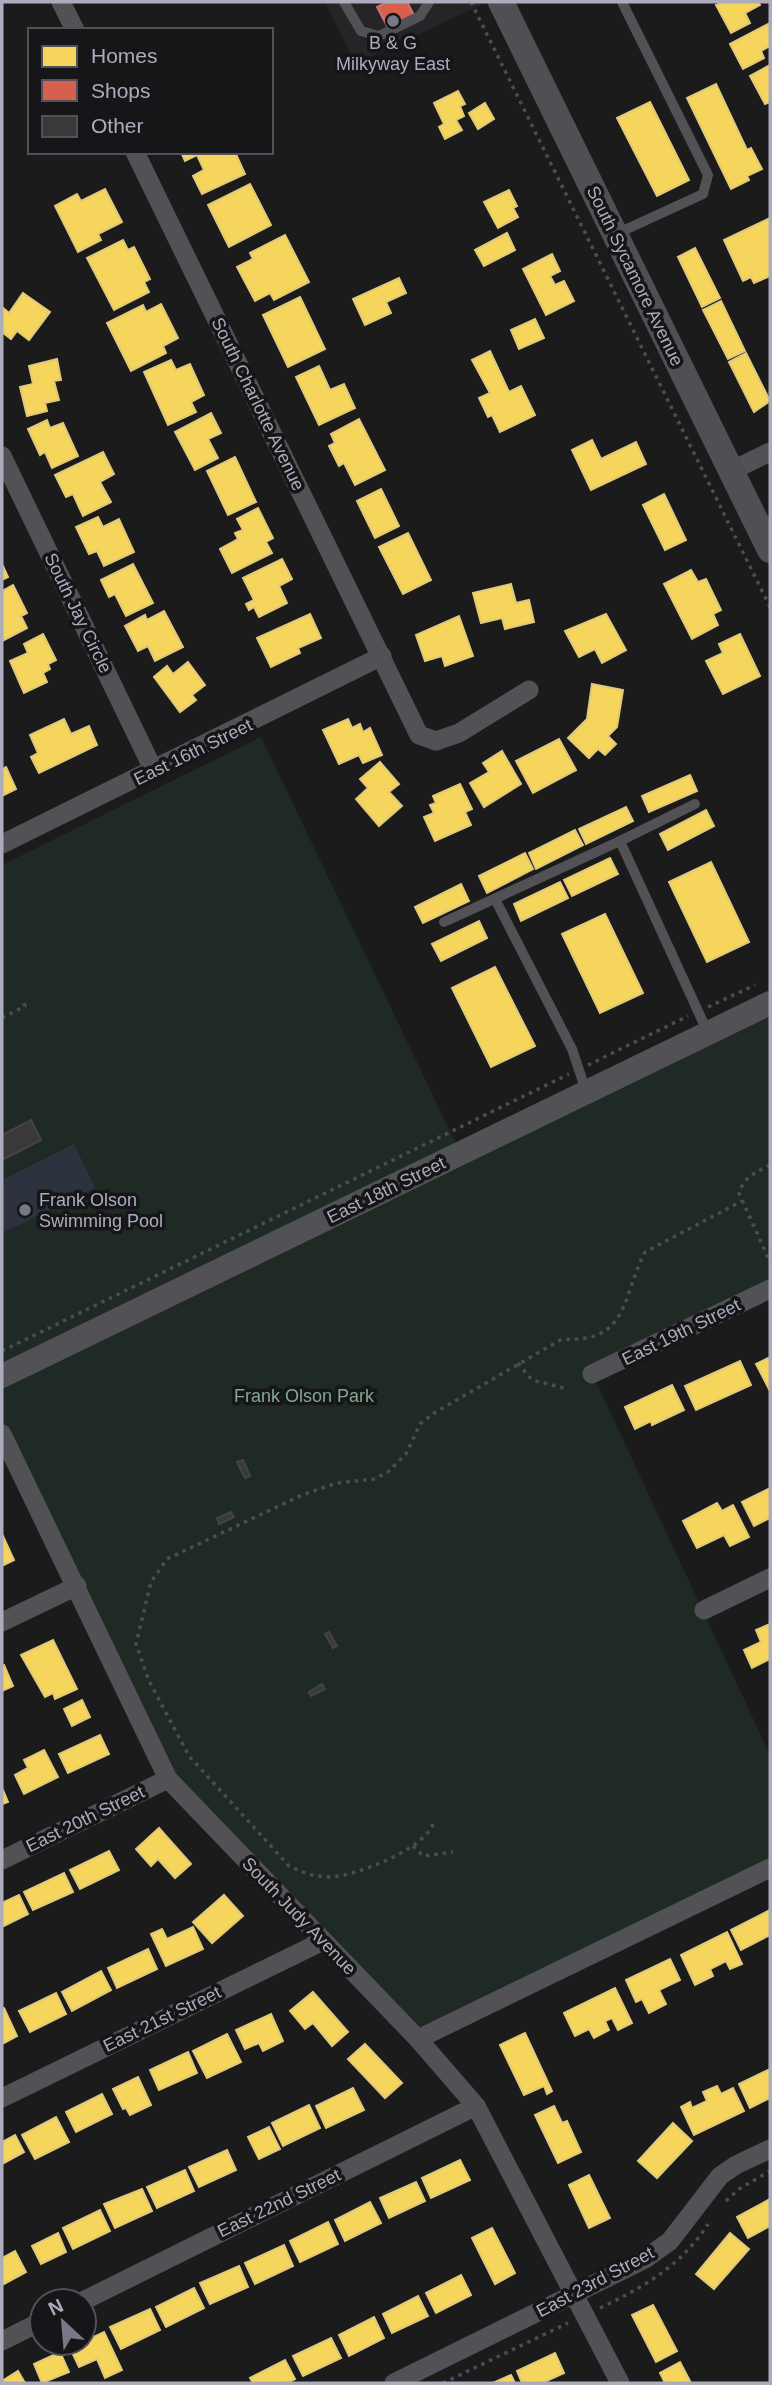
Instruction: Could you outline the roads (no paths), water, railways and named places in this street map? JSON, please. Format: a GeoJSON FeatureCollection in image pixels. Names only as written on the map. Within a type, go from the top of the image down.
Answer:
{"type":"FeatureCollection","features":[{"type":"Feature","properties":{"kind":"main road","name":"South Sycamore Avenue"},"geometry":{"type":"LineString","coordinates":[[502,2],[770,550]]}},
{"type":"Feature","properties":{"kind":"street"},"geometry":{"type":"LineString","coordinates":[[61,2],[74,28]]}},
{"type":"Feature","properties":{"kind":"street","name":"South Charlotte Avenue"},"geometry":{"type":"LineString","coordinates":[[136,154],[419,735],[436,741],[459,733],[529,690]]}},
{"type":"Feature","properties":{"kind":"street"},"geometry":{"type":"LineString","coordinates":[[731,471],[770,452]]}},
{"type":"Feature","properties":{"kind":"street","name":"South Jay Circle"},"geometry":{"type":"LineString","coordinates":[[2,456],[154,771]]}},
{"type":"Feature","properties":{"kind":"street","name":"East 16th Street"},"geometry":{"type":"LineString","coordinates":[[2,844],[382,656]]}},
{"type":"Feature","properties":{"kind":"street","name":"East 18th Street"},"geometry":{"type":"LineString","coordinates":[[2,1376],[709,1033],[765,993]]}},
{"type":"Feature","properties":{"kind":"street","name":"East 19th Street"},"geometry":{"type":"LineString","coordinates":[[592,1374],[770,1289]]}},
{"type":"Feature","properties":{"kind":"street","name":"South Judy Avenue"},"geometry":{"type":"LineString","coordinates":[[2,1434],[168,1779],[418,2039],[476,2106],[620,2383]]}},
{"type":"Feature","properties":{"kind":"street"},"geometry":{"type":"LineString","coordinates":[[704,1610],[770,1578]]}},
{"type":"Feature","properties":{"kind":"street"},"geometry":{"type":"LineString","coordinates":[[2,1622],[77,1586]]}},
{"type":"Feature","properties":{"kind":"street","name":"East 20th Street"},"geometry":{"type":"LineString","coordinates":[[2,1860],[168,1779]]}},
{"type":"Feature","properties":{"kind":"street"},"geometry":{"type":"LineString","coordinates":[[418,2039],[770,1868]]}},
{"type":"Feature","properties":{"kind":"street","name":"East 21st Street"},"geometry":{"type":"LineString","coordinates":[[2,2098],[323,1941]]}},
{"type":"Feature","properties":{"kind":"street","name":"East 22nd Street"},"geometry":{"type":"LineString","coordinates":[[98,2294],[476,2106]]}},
{"type":"Feature","properties":{"kind":"street","name":"East 23rd Street"},"geometry":{"type":"LineString","coordinates":[[394,2383],[645,2259],[670,2241],[720,2176],[770,2149]]}},
{"type":"Feature","properties":{"kind":"street"},"geometry":{"type":"LineString","coordinates":[[2,2341],[28,2328]]}},
{"type":"Feature","properties":{"kind":"lane"},"geometry":{"type":"LineString","coordinates":[[344,2],[360,31],[379,36],[420,16],[429,2]]}},
{"type":"Feature","properties":{"kind":"lane"},"geometry":{"type":"LineString","coordinates":[[615,235],[703,194],[708,175],[622,2]]}},
{"type":"Feature","properties":{"kind":"lane"},"geometry":{"type":"LineString","coordinates":[[444,922],[695,804]]}},
{"type":"Feature","properties":{"kind":"lane"},"geometry":{"type":"LineString","coordinates":[[620,841],[709,1033]]}},
{"type":"Feature","properties":{"kind":"lane"},"geometry":{"type":"LineString","coordinates":[[495,899],[572,1049],[587,1092]]}},
{"type":"Feature","properties":{"kind":"water","name":"Frank Olson Swimming Pool"},"geometry":{"type":"Polygon","coordinates":[[[74,1144],[95,1188],[2,1233],[2,1180],[74,1144]]]}},
{"type":"Feature","properties":{"kind":"place","name":"B & G Milkyway East"},"geometry":{"type":"Point","coordinates":[393,21]}},
{"type":"Feature","properties":{"kind":"place","name":"Frank Olson Swimming Pool"},"geometry":{"type":"Point","coordinates":[25,1210]}},
{"type":"Feature","properties":{"kind":"park label","name":"Frank Olson Park"},"geometry":{"type":"Point","coordinates":[304,1396]}}]}
